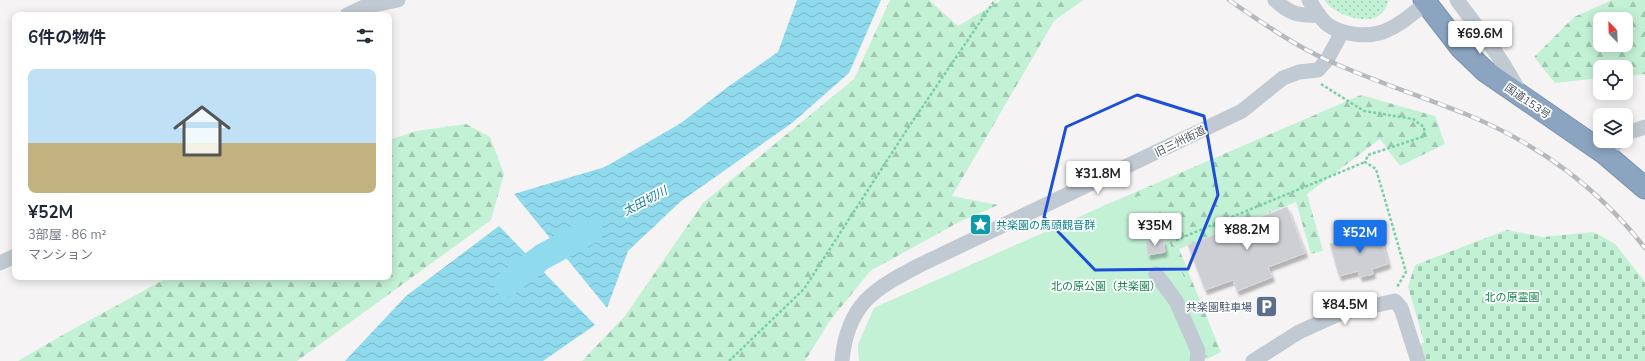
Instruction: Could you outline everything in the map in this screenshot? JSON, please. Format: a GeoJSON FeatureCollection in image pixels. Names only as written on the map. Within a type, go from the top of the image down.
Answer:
{"type":"FeatureCollection","features":[{"type":"Feature","properties":{"kind":"highway","name":"国道153号"},"geometry":{"type":"LineString","coordinates":[[1425,1],[1461,48],[1485,71],[1522,98],[1593,137]]}},
{"type":"Feature","properties":{"kind":"highway","name":"国道153号"},"geometry":{"type":"LineString","coordinates":[[1612,148],[1645,188]]}},
{"type":"Feature","properties":{"kind":"street"},"geometry":{"type":"LineString","coordinates":[[354,12],[364,7],[398,0]]}},
{"type":"Feature","properties":{"kind":"street"},"geometry":{"type":"LineString","coordinates":[[1274,0],[1286,10],[1301,16],[1319,15]]}},
{"type":"Feature","properties":{"kind":"street"},"geometry":{"type":"LineString","coordinates":[[1309,0],[1328,25],[1342,32],[1364,35],[1384,32],[1403,21],[1425,1]]}},
{"type":"Feature","properties":{"kind":"street"},"geometry":{"type":"LineString","coordinates":[[1458,0],[1492,47],[1514,81],[1522,98]]}},
{"type":"Feature","properties":{"kind":"street"},"geometry":{"type":"LineString","coordinates":[[1318,70],[1327,60],[1342,32]]}},
{"type":"Feature","properties":{"kind":"street","name":"旧三州街道"},"geometry":{"type":"LineString","coordinates":[[842,361],[844,342],[857,311],[869,296],[886,283],[934,258],[1242,111],[1283,78],[1300,72],[1318,70]]}},
{"type":"Feature","properties":{"kind":"street"},"geometry":{"type":"LineString","coordinates":[[1633,131],[1645,127]]}},
{"type":"Feature","properties":{"kind":"street"},"geometry":{"type":"LineString","coordinates":[[0,263],[12,257]]}},
{"type":"Feature","properties":{"kind":"street"},"geometry":{"type":"LineString","coordinates":[[1156,274],[1176,301],[1198,350],[1196,361]]}},
{"type":"Feature","properties":{"kind":"street"},"geometry":{"type":"LineString","coordinates":[[1253,361],[1299,332],[1341,313],[1395,301],[1401,308],[1418,361]]}},
{"type":"Feature","properties":{"kind":"path"},"geometry":{"type":"LineString","coordinates":[[729,361],[804,289],[908,128],[995,0]]}},
{"type":"Feature","properties":{"kind":"path"},"geometry":{"type":"LineString","coordinates":[[1176,240],[1365,162],[1368,155],[1425,136],[1424,127],[1413,120],[1364,111],[1320,84],[1318,70]]}},
{"type":"Feature","properties":{"kind":"path"},"geometry":{"type":"LineString","coordinates":[[1365,162],[1376,169],[1406,272],[1397,287],[1395,301]]}},
{"type":"Feature","properties":{"kind":"highlighted area"},"geometry":{"type":"Polygon","coordinates":[[[1137,95],[1204,116],[1218,195],[1188,269],[1095,270],[1044,217],[1066,127],[1137,95]]]}},
{"type":"Feature","properties":{"kind":"green space"},"geometry":{"type":"Polygon","coordinates":[[[890,0],[929,0],[958,26],[1001,0],[1083,0],[1054,21],[952,196],[998,205],[961,221],[870,271],[829,322],[805,361],[582,361],[625,316],[703,203],[854,79],[890,0]]]}},
{"type":"Feature","properties":{"kind":"green space"},"geometry":{"type":"Polygon","coordinates":[[[1324,0],[1389,0],[1384,11],[1377,17],[1361,19],[1335,10],[1324,0]]]}},
{"type":"Feature","properties":{"kind":"green space"},"geometry":{"type":"Polygon","coordinates":[[[1612,0],[1645,0],[1645,74],[1633,75],[1633,60],[1593,60],[1593,79],[1555,83],[1534,57],[1574,17],[1612,0]]]}},
{"type":"Feature","properties":{"kind":"green space","name":"北の原公園（共楽園）"},"geometry":{"type":"Polygon","coordinates":[[[1361,95],[1435,116],[1445,144],[1400,166],[1380,139],[1307,194],[1323,251],[1311,254],[1296,202],[1179,249],[1221,352],[1203,361],[859,361],[858,345],[874,308],[1115,201],[1361,95]]]}},
{"type":"Feature","properties":{"kind":"green space"},"geometry":{"type":"Polygon","coordinates":[[[466,124],[490,137],[504,174],[491,220],[297,361],[18,361],[163,280],[392,280],[392,139],[416,131],[466,124]]]}},
{"type":"Feature","properties":{"kind":"green space","name":"北の原公園（共楽園）"},"geometry":{"type":"Polygon","coordinates":[[[1149,194],[1214,348],[1200,361],[859,361],[858,345],[874,308],[1115,201],[1149,194]]]}},
{"type":"Feature","properties":{"kind":"green space","name":"北の原霊園"},"geometry":{"type":"Polygon","coordinates":[[[1507,230],[1543,237],[1594,232],[1615,244],[1645,282],[1645,361],[1419,361],[1417,346],[1424,342],[1408,287],[1415,265],[1507,230]]]}},
{"type":"Feature","properties":{"kind":"water"},"geometry":{"type":"Polygon","coordinates":[[[797,0],[881,0],[849,73],[792,123],[681,201],[628,251],[607,308],[514,194],[605,167],[681,123],[729,86],[778,52],[797,0]]]}},
{"type":"Feature","properties":{"kind":"water"},"geometry":{"type":"Polygon","coordinates":[[[499,226],[595,325],[543,361],[345,361],[406,296],[499,226]]]}},
{"type":"Feature","properties":{"kind":"building"},"geometry":{"type":"Polygon","coordinates":[[[1287,207],[1305,253],[1268,267],[1272,277],[1237,291],[1233,280],[1205,290],[1188,245],[1287,207]]]}},
{"type":"Feature","properties":{"kind":"building"},"geometry":{"type":"Polygon","coordinates":[[[1379,230],[1388,264],[1372,269],[1373,274],[1360,277],[1358,271],[1339,276],[1330,244],[1379,230]]]}},
{"type":"Feature","properties":{"kind":"building"},"geometry":{"type":"Polygon","coordinates":[[[1163,240],[1165,252],[1148,255],[1146,242],[1163,240]]]}},
{"type":"Feature","properties":{"kind":"waterway","name":"太田切川"},"geometry":{"type":"LineString","coordinates":[[507,284],[542,257],[590,231]]}},
{"type":"Feature","properties":{"kind":"railway"},"geometry":{"type":"LineString","coordinates":[[1229,0],[1289,40],[1314,54],[1362,75],[1468,115],[1494,127],[1543,154],[1587,187],[1627,226],[1645,248]]}},
{"type":"Feature","properties":{"kind":"place","name":"共楽園の馬頭観音群"},"geometry":{"type":"Point","coordinates":[980,225]}},
{"type":"Feature","properties":{"kind":"place","name":"共楽園駐車場"},"geometry":{"type":"Point","coordinates":[1267,307]}}]}
